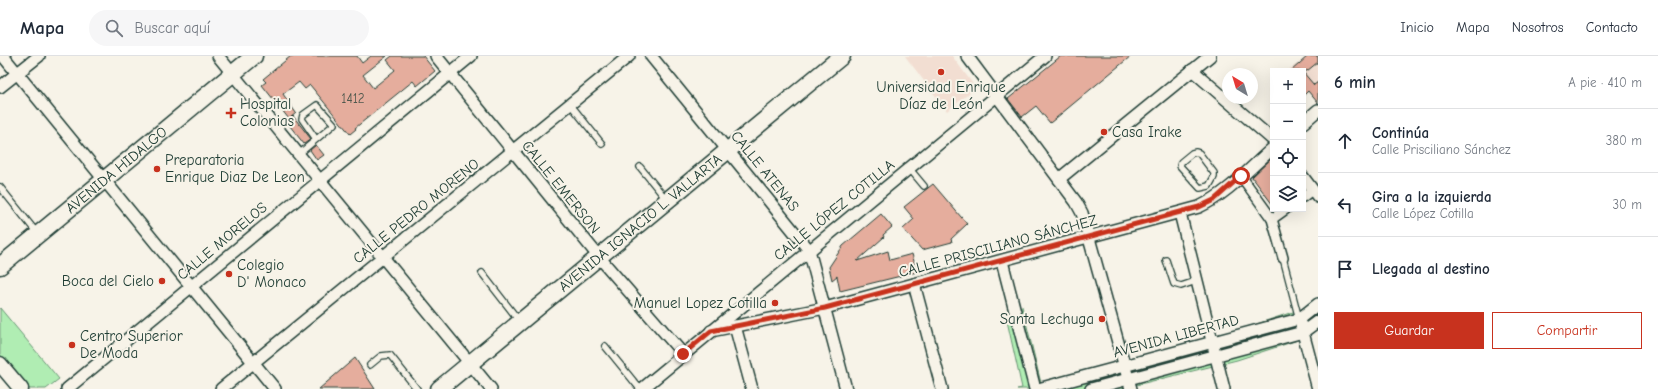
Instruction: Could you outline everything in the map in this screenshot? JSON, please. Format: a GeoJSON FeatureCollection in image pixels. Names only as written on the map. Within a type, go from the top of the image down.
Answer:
{"type":"FeatureCollection","features":[{"type":"Feature","properties":{"kind":"main road","name":"AVENIDA HIDALGO"},"geometry":{"type":"LineString","coordinates":[[0,266],[254,56]]}},
{"type":"Feature","properties":{"kind":"main road","name":"AVENIDA IGNACIO L. VALLARTA"},"geometry":{"type":"LineString","coordinates":[[439,389],[842,56]]}},
{"type":"Feature","properties":{"kind":"street"},"geometry":{"type":"LineString","coordinates":[[3,56],[275,389]]}},
{"type":"Feature","properties":{"kind":"street"},"geometry":{"type":"LineString","coordinates":[[0,87],[39,56]]}},
{"type":"Feature","properties":{"kind":"street"},"geometry":{"type":"LineString","coordinates":[[218,56],[491,389]]}},
{"type":"Feature","properties":{"kind":"street","name":"CALLE EMERSON"},"geometry":{"type":"LineString","coordinates":[[436,56],[599,257],[683,354]]}},
{"type":"Feature","properties":{"kind":"street","name":"CALLE MORELOS"},"geometry":{"type":"LineString","coordinates":[[67,389],[190,286],[471,56]]}},
{"type":"Feature","properties":{"kind":"street","name":"CALLE PEDRO MORENO"},"geometry":{"type":"LineString","coordinates":[[221,389],[629,56]]}},
{"type":"Feature","properties":{"kind":"street","name":"CALLE ATENAS"},"geometry":{"type":"LineString","coordinates":[[652,56],[809,250],[846,389]]}},
{"type":"Feature","properties":{"kind":"street"},"geometry":{"type":"LineString","coordinates":[[967,56],[1079,207],[1090,238],[1129,384]]}},
{"type":"Feature","properties":{"kind":"street","name":"CALLE LÓPEZ COTILLA"},"geometry":{"type":"LineString","coordinates":[[641,389],[656,384],[683,354],[1045,56]]}},
{"type":"Feature","properties":{"kind":"street"},"geometry":{"type":"LineString","coordinates":[[1059,179],[1210,56]]}},
{"type":"Feature","properties":{"kind":"street"},"geometry":{"type":"LineString","coordinates":[[1192,70],[1270,137]]}},
{"type":"Feature","properties":{"kind":"street"},"geometry":{"type":"LineString","coordinates":[[1306,120],[1318,110]]}},
{"type":"Feature","properties":{"kind":"street","name":"CALLE PRISCILIANO SÁNCHEZ"},"geometry":{"type":"LineString","coordinates":[[711,331],[825,308],[1090,238],[1199,207],[1218,197],[1270,151]]}},
{"type":"Feature","properties":{"kind":"street"},"geometry":{"type":"LineString","coordinates":[[1241,176],[1272,219],[1283,258]]}},
{"type":"Feature","properties":{"kind":"street"},"geometry":{"type":"LineString","coordinates":[[1306,180],[1316,191],[1306,195]]}},
{"type":"Feature","properties":{"kind":"street"},"geometry":{"type":"LineString","coordinates":[[1272,219],[1282,212]]}},
{"type":"Feature","properties":{"kind":"street"},"geometry":{"type":"LineString","coordinates":[[1180,213],[1224,389]]}},
{"type":"Feature","properties":{"kind":"street"},"geometry":{"type":"LineString","coordinates":[[1002,261],[1034,389]]}},
{"type":"Feature","properties":{"kind":"street"},"geometry":{"type":"LineString","coordinates":[[914,284],[942,389]]}},
{"type":"Feature","properties":{"kind":"street","name":"AVENIDA LIBERTAD"},"geometry":{"type":"LineString","coordinates":[[1038,389],[1299,319],[1318,304]]}},
{"type":"Feature","properties":{"kind":"street"},"geometry":{"type":"LineString","coordinates":[[1299,319],[1318,389]]}},
{"type":"Feature","properties":{"kind":"street","name":"AVENIDA LIBERTAD"},"geometry":{"type":"LineString","coordinates":[[1091,389],[1129,384],[1215,356],[1303,332],[1318,321]]}},
{"type":"Feature","properties":{"kind":"street"},"geometry":{"type":"LineString","coordinates":[[735,326],[752,389]]}},
{"type":"Feature","properties":{"kind":"street"},"geometry":{"type":"LineString","coordinates":[[0,364],[21,389]]}},
{"type":"Feature","properties":{"kind":"lane"},"geometry":{"type":"LineString","coordinates":[[570,104],[602,144]]}},
{"type":"Feature","properties":{"kind":"lane"},"geometry":{"type":"LineString","coordinates":[[299,154],[334,124],[317,105],[303,115],[302,118],[316,139]]}},
{"type":"Feature","properties":{"kind":"lane"},"geometry":{"type":"LineString","coordinates":[[1192,152],[1199,153],[1214,173],[1214,177],[1208,186],[1200,188],[1181,169],[1181,162],[1192,152]]}},
{"type":"Feature","properties":{"kind":"lane"},"geometry":{"type":"LineString","coordinates":[[640,167],[667,201]]}},
{"type":"Feature","properties":{"kind":"lane"},"geometry":{"type":"LineString","coordinates":[[909,168],[924,186]]}},
{"type":"Feature","properties":{"kind":"lane"},"geometry":{"type":"LineString","coordinates":[[1208,186],[1218,197]]}},
{"type":"Feature","properties":{"kind":"lane"},"geometry":{"type":"LineString","coordinates":[[0,187],[38,235]]}},
{"type":"Feature","properties":{"kind":"lane"},"geometry":{"type":"LineString","coordinates":[[1283,258],[1299,319]]}},
{"type":"Feature","properties":{"kind":"lane"},"geometry":{"type":"LineString","coordinates":[[1166,260],[1174,284],[1181,286],[1196,281]]}},
{"type":"Feature","properties":{"kind":"lane"},"geometry":{"type":"LineString","coordinates":[[482,274],[520,322]]}},
{"type":"Feature","properties":{"kind":"lane"},"geometry":{"type":"LineString","coordinates":[[605,346],[641,389]]}},
{"type":"Feature","properties":{"kind":"lane"},"geometry":{"type":"LineString","coordinates":[[370,365],[381,356],[390,355],[417,389]]}},
{"type":"Feature","properties":{"kind":"shaded area","name":"Universidad Enrique Díaz de León"},"geometry":{"type":"Polygon","coordinates":[[[905,56],[952,56],[976,88],[947,111],[905,56]]]}},
{"type":"Feature","properties":{"kind":"shaded area"},"geometry":{"type":"Polygon","coordinates":[[[1308,56],[1318,56],[1317,103],[1308,92],[1306,94],[1306,68],[1291,68],[1308,56]]]}},
{"type":"Feature","properties":{"kind":"green space"},"geometry":{"type":"Polygon","coordinates":[[[1318,298],[1318,325],[1295,341],[1237,360],[1120,389],[1017,389],[1022,388],[1005,312],[1022,306],[1041,383],[1220,336],[1305,308],[1318,298]]]}},
{"type":"Feature","properties":{"kind":"green space"},"geometry":{"type":"Polygon","coordinates":[[[0,308],[59,379],[46,389],[28,389],[0,356],[0,308]]]}},
{"type":"Feature","properties":{"kind":"building"},"geometry":{"type":"Polygon","coordinates":[[[291,56],[357,56],[362,63],[371,56],[387,56],[363,75],[373,88],[395,70],[387,60],[392,56],[423,56],[435,71],[417,86],[413,81],[355,128],[356,129],[350,134],[310,85],[305,89],[299,82],[283,94],[296,113],[289,119],[262,85],[266,82],[263,79],[291,56]]]}},
{"type":"Feature","properties":{"kind":"building"},"geometry":{"type":"Polygon","coordinates":[[[1061,56],[1131,56],[1050,123],[1036,106],[1022,117],[1008,99],[1061,56]]]}},
{"type":"Feature","properties":{"kind":"building"},"geometry":{"type":"Polygon","coordinates":[[[1308,56],[1318,56],[1318,62],[1307,71],[1306,68],[1294,68],[1308,56]]]}},
{"type":"Feature","properties":{"kind":"building"},"geometry":{"type":"Polygon","coordinates":[[[1306,76],[1314,85],[1318,82],[1318,103],[1308,91],[1306,93],[1306,76]]]}},
{"type":"Feature","properties":{"kind":"building"},"geometry":{"type":"Polygon","coordinates":[[[293,116],[311,139],[304,144],[286,121],[293,116]]]}},
{"type":"Feature","properties":{"kind":"building"},"geometry":{"type":"Polygon","coordinates":[[[316,145],[324,155],[317,160],[310,150],[316,145]]]}},
{"type":"Feature","properties":{"kind":"building"},"geometry":{"type":"Polygon","coordinates":[[[1270,160],[1270,201],[1252,177],[1270,160]]]}},
{"type":"Feature","properties":{"kind":"building"},"geometry":{"type":"Polygon","coordinates":[[[933,184],[967,224],[951,239],[952,242],[922,250],[903,229],[914,219],[904,207],[933,184]]]}},
{"type":"Feature","properties":{"kind":"building"},"geometry":{"type":"Polygon","coordinates":[[[881,214],[892,227],[883,235],[884,237],[857,261],[888,251],[890,260],[912,254],[917,272],[840,291],[837,276],[832,280],[829,267],[843,246],[881,214]]]}},
{"type":"Feature","properties":{"kind":"building"},"geometry":{"type":"Polygon","coordinates":[[[355,358],[375,389],[319,389],[355,358]]]}},
{"type":"Feature","properties":{"kind":"place","name":"Universidad Enrique Díaz de León"},"geometry":{"type":"Point","coordinates":[941,72]}},
{"type":"Feature","properties":{"kind":"place","name":"Hospital Colonias"},"geometry":{"type":"Point","coordinates":[231,113]}},
{"type":"Feature","properties":{"kind":"place","name":"Casa Irake"},"geometry":{"type":"Point","coordinates":[1104,132]}},
{"type":"Feature","properties":{"kind":"place","name":"Preparatoria Enrique Diaz De Leon"},"geometry":{"type":"Point","coordinates":[157,169]}},
{"type":"Feature","properties":{"kind":"place","name":"Colegio D' Monaco"},"geometry":{"type":"Point","coordinates":[229,274]}},
{"type":"Feature","properties":{"kind":"place","name":"Boca del Cielo"},"geometry":{"type":"Point","coordinates":[162,281]}},
{"type":"Feature","properties":{"kind":"place","name":"Manuel Lopez Cotilla"},"geometry":{"type":"Point","coordinates":[775,303]}},
{"type":"Feature","properties":{"kind":"place","name":"Santa Lechuga"},"geometry":{"type":"Point","coordinates":[1102,319]}},
{"type":"Feature","properties":{"kind":"place","name":"Centro Superior De Moda"},"geometry":{"type":"Point","coordinates":[72,345]}},
{"type":"Feature","properties":{"kind":"route"},"geometry":{"type":"LineString","coordinates":[[683,354],[711,331],[825,308],[1090,238],[1199,207],[1214,200],[1241,176]]}}]}
